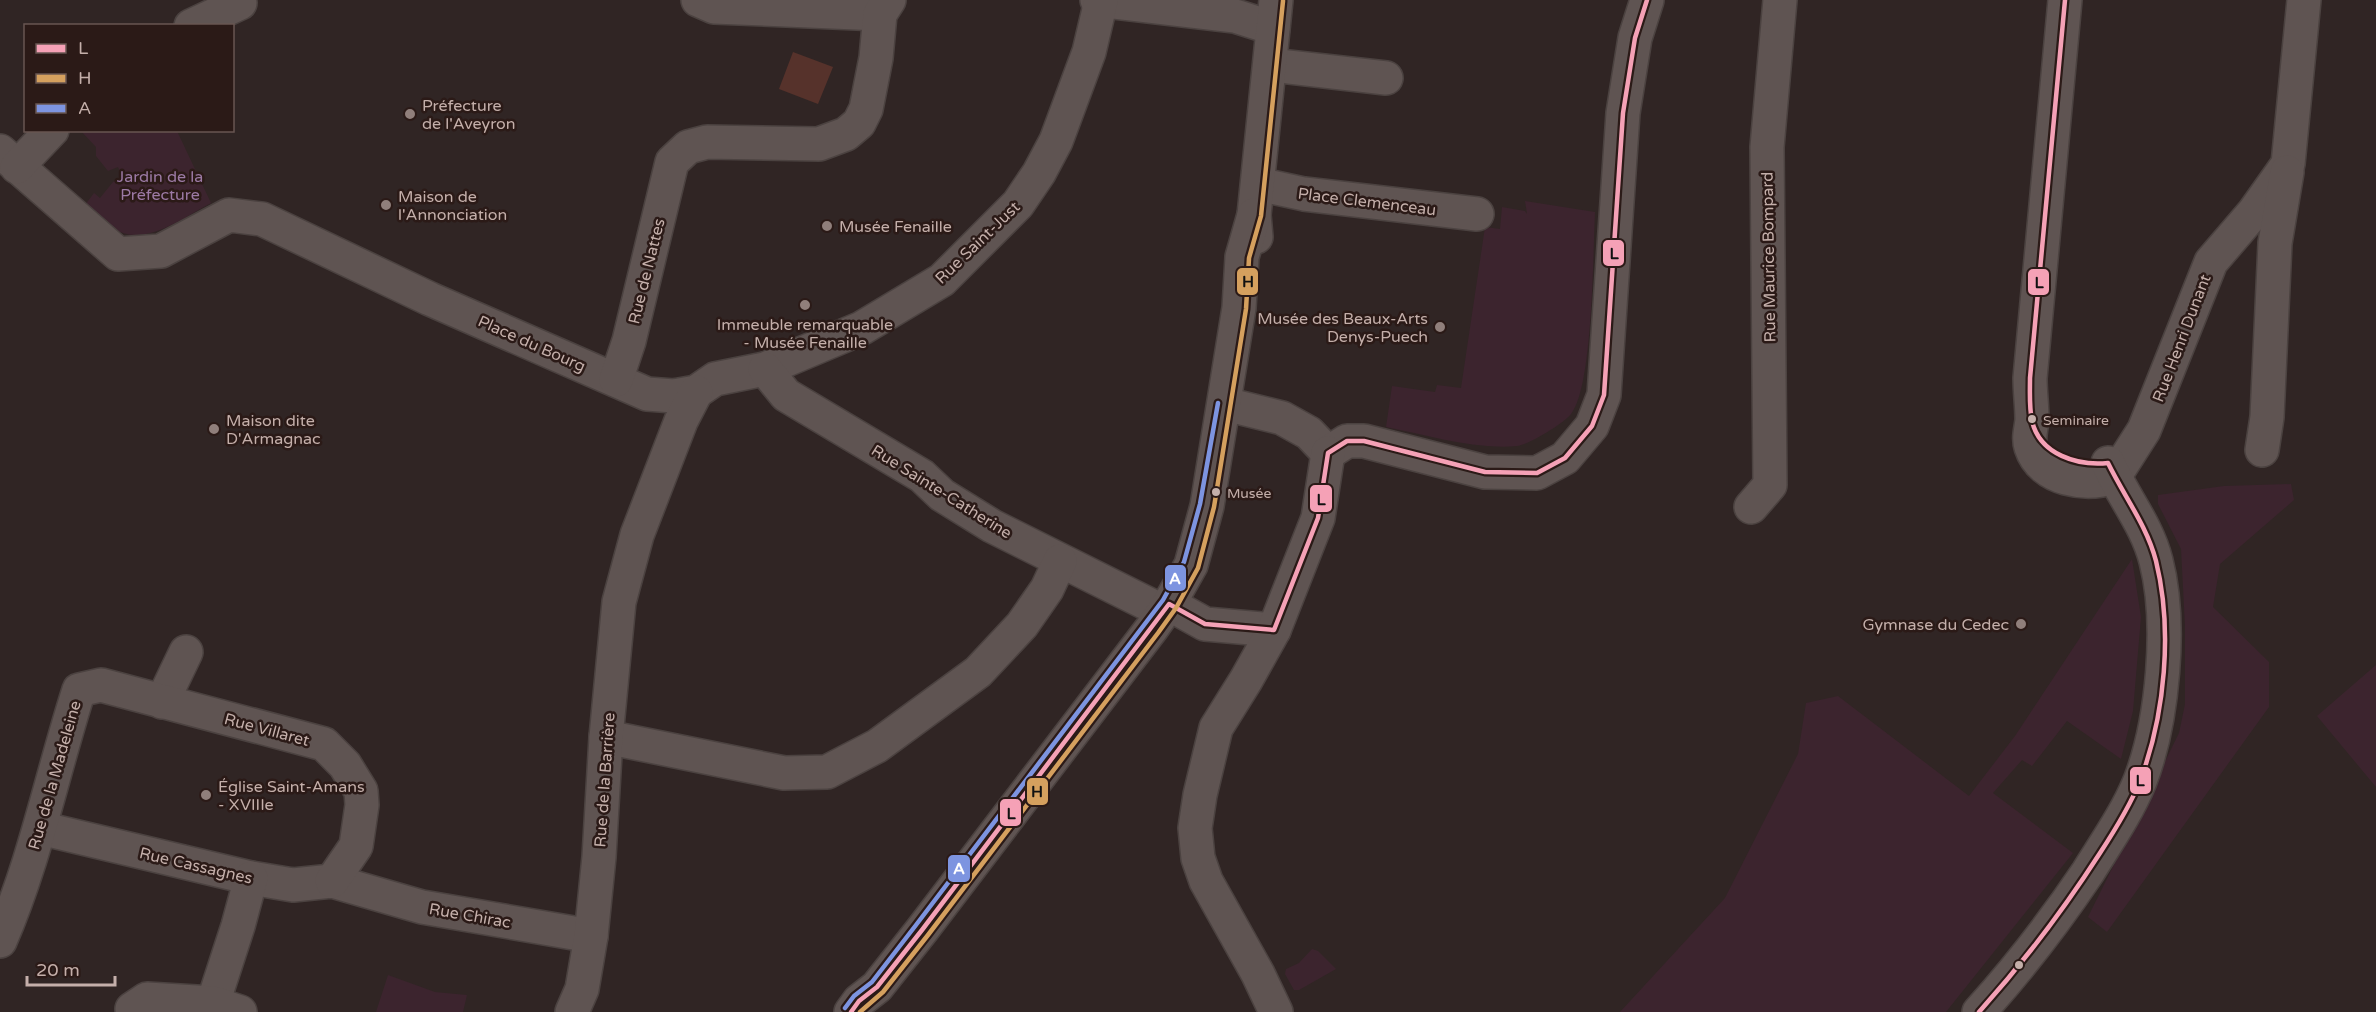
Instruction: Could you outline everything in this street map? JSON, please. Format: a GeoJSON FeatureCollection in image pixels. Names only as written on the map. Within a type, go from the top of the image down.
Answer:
{"type":"FeatureCollection","features":[{"type":"Feature","properties":{"kind":"street"},"geometry":{"type":"LineString","coordinates":[[698,0],[714,8],[885,7]]}},
{"type":"Feature","properties":{"kind":"street"},"geometry":{"type":"LineString","coordinates":[[851,1012],[859,1001],[872,999],[1166,608],[1191,566],[1207,507],[1239,308],[1242,257],[1256,200],[1275,14],[1235,16],[1099,0]]}},
{"type":"Feature","properties":{"kind":"street","name":"Rue Saint-Just"},"geometry":{"type":"LineString","coordinates":[[751,371],[862,328],[942,280],[1018,204],[1039,173],[1056,141],[1089,52],[1099,0]]}},
{"type":"Feature","properties":{"kind":"street"},"geometry":{"type":"LineString","coordinates":[[1276,1012],[1258,974],[1206,881],[1198,858],[1195,828],[1200,795],[1216,728],[1274,630],[1318,518],[1328,453],[1347,441],[1364,441],[1485,472],[1537,472],[1565,458],[1592,426],[1604,395],[1623,113],[1635,38],[1647,0]]}},
{"type":"Feature","properties":{"kind":"street","name":"Rue Maurice Bompard"},"geometry":{"type":"LineString","coordinates":[[1751,507],[1770,485],[1767,147],[1780,0]]}},
{"type":"Feature","properties":{"kind":"street"},"geometry":{"type":"LineString","coordinates":[[1979,1012],[2049,929],[2110,837],[2140,781],[2153,735],[2161,683],[2164,626],[2162,592],[2156,560],[2144,527],[2116,466],[2074,462],[2042,439],[2032,422],[2030,378],[2065,0]]}},
{"type":"Feature","properties":{"kind":"street","name":"Rue Henri Dunant"},"geometry":{"type":"LineString","coordinates":[[2262,450],[2267,417],[2276,243],[2288,164],[2304,0]]}},
{"type":"Feature","properties":{"kind":"street"},"geometry":{"type":"LineString","coordinates":[[195,24],[240,3]]}},
{"type":"Feature","properties":{"kind":"street","name":"Rue de Nattes"},"geometry":{"type":"LineString","coordinates":[[616,380],[629,341],[672,162],[688,147],[707,142],[819,144],[846,134],[859,123],[866,109],[885,7]]}},
{"type":"Feature","properties":{"kind":"street"},"geometry":{"type":"LineString","coordinates":[[1270,65],[1386,78]]}},
{"type":"Feature","properties":{"kind":"street"},"geometry":{"type":"LineString","coordinates":[[9,159],[49,132]]}},
{"type":"Feature","properties":{"kind":"street","name":"Place du Bourg"},"geometry":{"type":"LineString","coordinates":[[9,159],[118,254],[160,251],[229,215],[262,219],[430,299],[647,394],[674,396],[696,392],[716,379],[751,371]]}},
{"type":"Feature","properties":{"kind":"street","name":"Rue Henri Dunant"},"geometry":{"type":"LineString","coordinates":[[2116,466],[2144,430],[2211,262],[2254,212],[2288,164]]}},
{"type":"Feature","properties":{"kind":"street","name":"Place Clemenceau"},"geometry":{"type":"LineString","coordinates":[[1256,200],[1304,194],[1477,214]]}},
{"type":"Feature","properties":{"kind":"street","name":"Rue Sainte-Catherine"},"geometry":{"type":"LineString","coordinates":[[751,371],[786,395],[921,476],[942,495],[992,526],[1050,555],[1206,624],[1274,630]]}},
{"type":"Feature","properties":{"kind":"street","name":"Rue de la Barrière"},"geometry":{"type":"LineString","coordinates":[[572,1012],[582,989],[591,936],[619,602],[633,547],[681,421],[696,392]]}},
{"type":"Feature","properties":{"kind":"street"},"geometry":{"type":"LineString","coordinates":[[1225,404],[1282,418],[1309,433],[1328,453]]}},
{"type":"Feature","properties":{"kind":"street"},"geometry":{"type":"LineString","coordinates":[[606,737],[784,773],[827,772],[877,746],[978,672],[1022,626],[1047,589],[1050,555]]}},
{"type":"Feature","properties":{"kind":"street"},"geometry":{"type":"LineString","coordinates":[[162,702],[186,652]]}},
{"type":"Feature","properties":{"kind":"street","name":"Rue de la Madeleine"},"geometry":{"type":"LineString","coordinates":[[0,941],[7,905],[40,828],[58,756],[79,690],[101,686],[162,702]]}},
{"type":"Feature","properties":{"kind":"street","name":"Rue Villaret"},"geometry":{"type":"LineString","coordinates":[[162,702],[324,744],[345,765],[361,791],[362,805],[356,846],[342,884]]}},
{"type":"Feature","properties":{"kind":"street","name":"Rue Cassagnes"},"geometry":{"type":"LineString","coordinates":[[40,828],[251,878],[292,885],[342,884]]}},
{"type":"Feature","properties":{"kind":"street"},"geometry":{"type":"LineString","coordinates":[[132,1009],[147,999],[226,1008],[238,926],[251,878]]}},
{"type":"Feature","properties":{"kind":"street","name":"Rue Chirac"},"geometry":{"type":"LineString","coordinates":[[342,884],[422,907],[591,936]]}},
{"type":"Feature","properties":{"kind":"green space","name":"Jardin de la Préfecture"},"geometry":{"type":"Polygon","coordinates":[[[82,132],[177,132],[211,203],[151,233],[126,234],[114,229],[85,205],[94,193],[100,198],[113,182],[123,177],[118,167],[108,171],[96,156],[96,147],[82,132]]]}},
{"type":"Feature","properties":{"kind":"green space"},"geometry":{"type":"Polygon","coordinates":[[[1525,201],[1595,212],[1588,349],[1584,377],[1571,414],[1545,433],[1517,446],[1467,444],[1386,427],[1392,386],[1435,392],[1437,385],[1461,388],[1485,227],[1500,229],[1502,207],[1525,211],[1527,214],[1525,201]]]}},
{"type":"Feature","properties":{"kind":"green space"},"geometry":{"type":"Polygon","coordinates":[[[2291,484],[2294,500],[2220,564],[2213,607],[2269,662],[2269,707],[2107,932],[2088,917],[2179,733],[2185,704],[2185,626],[2181,549],[2158,504],[2158,495],[2224,486],[2291,484]]]}},
{"type":"Feature","properties":{"kind":"green space"},"geometry":{"type":"Polygon","coordinates":[[[2132,559],[2141,617],[2133,711],[2121,759],[2067,721],[2032,766],[2022,760],[1993,793],[2073,853],[1946,1012],[1620,1012],[1725,898],[1798,754],[1806,703],[1838,696],[1969,796],[2015,736],[2132,559]]]}},
{"type":"Feature","properties":{"kind":"green space"},"geometry":{"type":"Polygon","coordinates":[[[2376,665],[2376,787],[2317,716],[2376,665]]]}},
{"type":"Feature","properties":{"kind":"green space"},"geometry":{"type":"Polygon","coordinates":[[[1312,949],[1318,951],[1336,969],[1299,990],[1294,990],[1285,974],[1286,969],[1299,963],[1312,949]]]}},
{"type":"Feature","properties":{"kind":"green space"},"geometry":{"type":"Polygon","coordinates":[[[388,975],[435,992],[467,995],[463,1012],[376,1012],[388,975]]]}},
{"type":"Feature","properties":{"kind":"shaded area"},"geometry":{"type":"Polygon","coordinates":[[[793,52],[833,67],[818,104],[779,89],[793,52]]]}},
{"type":"Feature","properties":{"kind":"transit line","name":"L"},"geometry":{"type":"LineString","coordinates":[[851,1012],[859,1001],[877,987],[922,930],[1169,604],[1205,624],[1274,630],[1318,518],[1328,453],[1347,441],[1364,441],[1485,472],[1537,473],[1565,458],[1592,426],[1604,395],[1623,113],[1635,38],[1647,0]]}},
{"type":"Feature","properties":{"kind":"transit line","name":"L"},"geometry":{"type":"LineString","coordinates":[[1979,1012],[2058,915],[2127,809],[2149,755],[2161,701],[2164,672],[2164,615],[2161,588],[2156,561],[2141,523],[2108,463],[2073,460],[2052,450],[2036,433],[2031,416],[2030,378],[2065,0]]}},
{"type":"Feature","properties":{"kind":"transit line","name":"H"},"geometry":{"type":"LineString","coordinates":[[860,1012],[883,992],[928,935],[1158,633],[1176,608],[1198,568],[1214,507],[1246,309],[1249,258],[1261,216],[1283,1]]}},
{"type":"Feature","properties":{"kind":"transit line","name":"A"},"geometry":{"type":"LineString","coordinates":[[845,1008],[854,996],[872,982],[1163,600],[1184,562],[1200,504],[1218,403]]}},
{"type":"Feature","properties":{"kind":"place","name":"Préfecture de l'Aveyron"},"geometry":{"type":"Point","coordinates":[410,114]}},
{"type":"Feature","properties":{"kind":"place","name":"Maison de l'Annonciation"},"geometry":{"type":"Point","coordinates":[386,205]}},
{"type":"Feature","properties":{"kind":"place","name":"Musée Fenaille"},"geometry":{"type":"Point","coordinates":[827,226]}},
{"type":"Feature","properties":{"kind":"place","name":"Immeuble remarquable - Musée Fenaille"},"geometry":{"type":"Point","coordinates":[805,305]}},
{"type":"Feature","properties":{"kind":"place","name":"Musée des Beaux-Arts Denys-Puech"},"geometry":{"type":"Point","coordinates":[1440,327]}},
{"type":"Feature","properties":{"kind":"place","name":"Seminaire"},"geometry":{"type":"Point","coordinates":[2032,419]}},
{"type":"Feature","properties":{"kind":"place","name":"Maison dite D'Armagnac"},"geometry":{"type":"Point","coordinates":[214,429]}},
{"type":"Feature","properties":{"kind":"place","name":"Musée"},"geometry":{"type":"Point","coordinates":[1216,492]}},
{"type":"Feature","properties":{"kind":"place","name":"Gymnase du Cedec"},"geometry":{"type":"Point","coordinates":[2021,624]}},
{"type":"Feature","properties":{"kind":"place","name":"Église Saint-Amans - XVIIIe"},"geometry":{"type":"Point","coordinates":[206,795]}}]}
